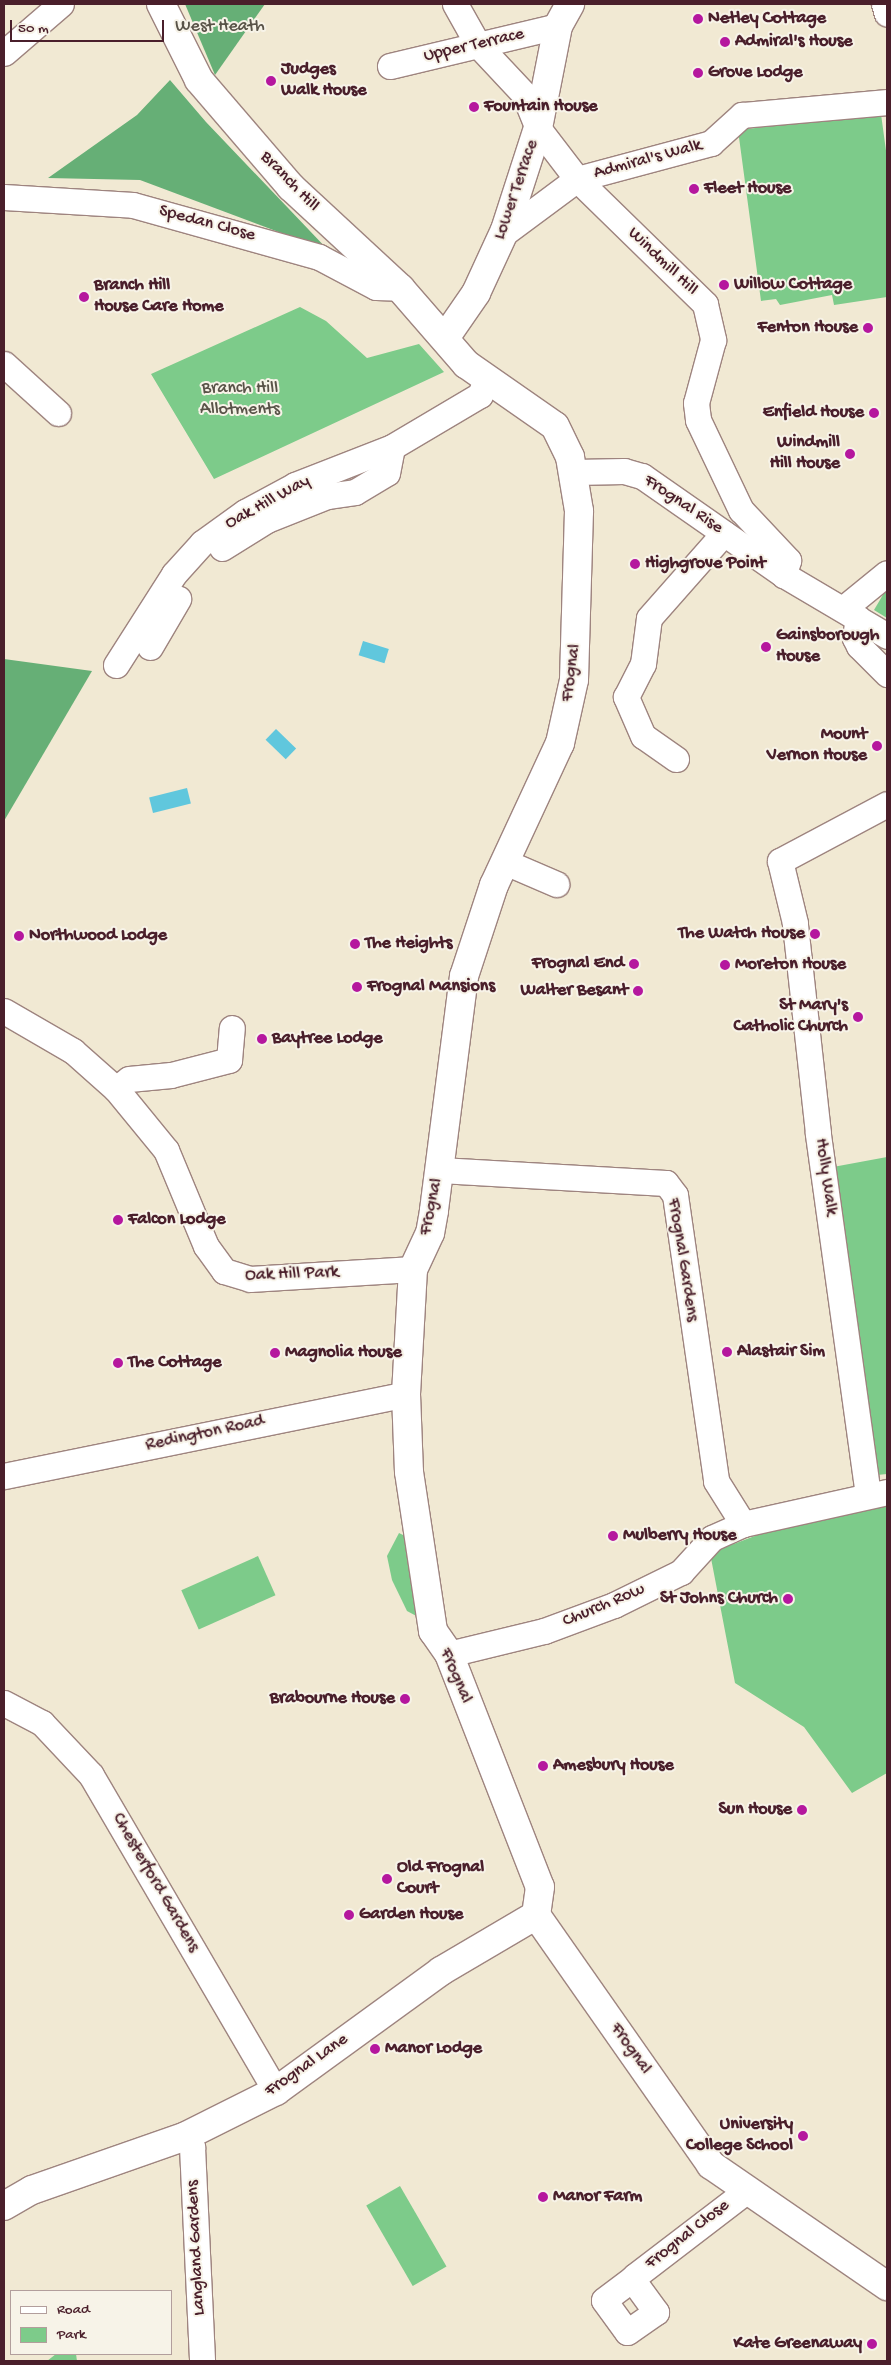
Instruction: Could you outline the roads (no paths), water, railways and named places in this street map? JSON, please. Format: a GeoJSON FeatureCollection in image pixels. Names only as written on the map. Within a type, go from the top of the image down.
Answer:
{"type":"FeatureCollection","features":[{"type":"Feature","properties":{"kind":"street"},"geometry":{"type":"LineString","coordinates":[[4,53],[61,4]]}},
{"type":"Feature","properties":{"kind":"street","name":"Branch Hill"},"geometry":{"type":"LineString","coordinates":[[161,4],[199,80],[252,145],[291,187],[400,288],[445,338]]}},
{"type":"Feature","properties":{"kind":"street","name":"Windmill Hill"},"geometry":{"type":"LineString","coordinates":[[455,4],[478,45],[524,94],[538,128],[577,179],[705,304],[714,340],[696,403],[698,420],[741,510],[788,560],[784,575]]}},
{"type":"Feature","properties":{"kind":"street"},"geometry":{"type":"LineString","coordinates":[[884,4],[887,14]]}},
{"type":"Feature","properties":{"kind":"street","name":"Upper Terrace"},"geometry":{"type":"LineString","coordinates":[[390,66],[478,45],[564,15]]}},
{"type":"Feature","properties":{"kind":"street","name":"Lower Terrace"},"geometry":{"type":"LineString","coordinates":[[445,338],[476,292],[503,234],[538,128],[564,15]]}},
{"type":"Feature","properties":{"kind":"street","name":"Admiral's Walk"},"geometry":{"type":"LineString","coordinates":[[577,179],[711,143],[742,115],[759,110],[887,102]]}},
{"type":"Feature","properties":{"kind":"street"},"geometry":{"type":"LineString","coordinates":[[503,234],[577,179]]}},
{"type":"Feature","properties":{"kind":"street","name":"Spedan Close"},"geometry":{"type":"LineString","coordinates":[[4,197],[133,204],[319,257],[376,287],[400,288]]}},
{"type":"Feature","properties":{"kind":"street"},"geometry":{"type":"LineString","coordinates":[[445,338],[466,364],[486,380],[555,426],[574,472]]}},
{"type":"Feature","properties":{"kind":"street"},"geometry":{"type":"LineString","coordinates":[[4,364],[58,413]]}},
{"type":"Feature","properties":{"kind":"street","name":"Oak Hill Way"},"geometry":{"type":"LineString","coordinates":[[116,665],[174,574],[202,543],[245,512],[295,485],[392,447],[480,395],[486,380]]}},
{"type":"Feature","properties":{"kind":"street","name":"Oak Hill Way"},"geometry":{"type":"LineString","coordinates":[[150,647],[189,582],[215,553],[267,520],[327,496],[355,492],[386,473],[392,447]]}},
{"type":"Feature","properties":{"kind":"street","name":"Frognal Rise"},"geometry":{"type":"LineString","coordinates":[[574,472],[635,473],[784,575],[887,636]]}},
{"type":"Feature","properties":{"kind":"street","name":"Frognal"},"geometry":{"type":"LineString","coordinates":[[574,472],[579,530],[574,680],[560,743],[505,862],[464,976],[440,1170],[430,1233],[412,1269],[406,1394],[414,1518],[433,1631],[449,1654],[540,1887],[536,1915],[711,2166],[745,2192],[887,2286]]}},
{"type":"Feature","properties":{"kind":"street"},"geometry":{"type":"LineString","coordinates":[[676,759],[643,736],[626,697],[643,664],[649,618],[724,533]]}},
{"type":"Feature","properties":{"kind":"street"},"geometry":{"type":"LineString","coordinates":[[887,572],[851,613],[855,638],[859,646],[887,674]]}},
{"type":"Feature","properties":{"kind":"street","name":"Holly Walk"},"geometry":{"type":"LineString","coordinates":[[878,1493],[818,1133],[795,923],[780,861],[887,804]]}},
{"type":"Feature","properties":{"kind":"street"},"geometry":{"type":"LineString","coordinates":[[505,862],[556,884]]}},
{"type":"Feature","properties":{"kind":"street","name":"Oak Hill Park"},"geometry":{"type":"LineString","coordinates":[[4,1011],[73,1050],[116,1089],[166,1150],[206,1246],[224,1271],[250,1279],[412,1269]]}},
{"type":"Feature","properties":{"kind":"street"},"geometry":{"type":"LineString","coordinates":[[116,1089],[129,1079],[170,1075],[229,1060],[232,1028]]}},
{"type":"Feature","properties":{"kind":"street","name":"Frognal Gardens"},"geometry":{"type":"LineString","coordinates":[[440,1170],[666,1183],[675,1195],[716,1481],[743,1524]]}},
{"type":"Feature","properties":{"kind":"street","name":"Redington Road"},"geometry":{"type":"LineString","coordinates":[[4,1476],[406,1394]]}},
{"type":"Feature","properties":{"kind":"street","name":"Church Row"},"geometry":{"type":"LineString","coordinates":[[449,1654],[544,1631],[614,1605],[681,1572],[712,1538],[743,1524],[878,1493]]}},
{"type":"Feature","properties":{"kind":"street","name":"Chesterford Gardens"},"geometry":{"type":"LineString","coordinates":[[4,1702],[42,1723],[91,1775],[276,2091]]}},
{"type":"Feature","properties":{"kind":"street","name":"Frognal Lane"},"geometry":{"type":"LineString","coordinates":[[4,2206],[32,2190],[186,2136],[276,2091],[441,1971],[536,1915]]}},
{"type":"Feature","properties":{"kind":"street","name":"Langland Gardens"},"geometry":{"type":"LineString","coordinates":[[186,2136],[192,2147],[202,2361]]}},
{"type":"Feature","properties":{"kind":"street","name":"Frognal Close"},"geometry":{"type":"LineString","coordinates":[[632,2279],[745,2192]]}},
{"type":"Feature","properties":{"kind":"water"},"geometry":{"type":"Polygon","coordinates":[[[363,641],[389,649],[384,663],[359,655],[363,641]]]}},
{"type":"Feature","properties":{"kind":"water"},"geometry":{"type":"Polygon","coordinates":[[[276,729],[296,748],[286,759],[266,740],[276,729]]]}},
{"type":"Feature","properties":{"kind":"water"},"geometry":{"type":"Polygon","coordinates":[[[187,788],[191,804],[153,813],[149,797],[187,788]]]}},
{"type":"Feature","properties":{"kind":"place","name":"Netley Cottage"},"geometry":{"type":"Point","coordinates":[698,19]}},
{"type":"Feature","properties":{"kind":"place","name":"Admiral's House"},"geometry":{"type":"Point","coordinates":[725,42]}},
{"type":"Feature","properties":{"kind":"place","name":"Grove Lodge"},"geometry":{"type":"Point","coordinates":[698,73]}},
{"type":"Feature","properties":{"kind":"place","name":"Judges Walk House"},"geometry":{"type":"Point","coordinates":[271,81]}},
{"type":"Feature","properties":{"kind":"place","name":"Fountain House"},"geometry":{"type":"Point","coordinates":[474,107]}},
{"type":"Feature","properties":{"kind":"place","name":"Fleet House"},"geometry":{"type":"Point","coordinates":[694,189]}},
{"type":"Feature","properties":{"kind":"place","name":"Willow Cottage"},"geometry":{"type":"Point","coordinates":[724,285]}},
{"type":"Feature","properties":{"kind":"place","name":"Branch Hill House Care Home"},"geometry":{"type":"Point","coordinates":[84,297]}},
{"type":"Feature","properties":{"kind":"place","name":"Fenton House"},"geometry":{"type":"Point","coordinates":[868,328]}},
{"type":"Feature","properties":{"kind":"place","name":"Enfield House"},"geometry":{"type":"Point","coordinates":[874,413]}},
{"type":"Feature","properties":{"kind":"place","name":"Windmill Hill House"},"geometry":{"type":"Point","coordinates":[850,454]}},
{"type":"Feature","properties":{"kind":"place","name":"Highgrove Point"},"geometry":{"type":"Point","coordinates":[635,564]}},
{"type":"Feature","properties":{"kind":"place","name":"Gainsborough House"},"geometry":{"type":"Point","coordinates":[766,647]}},
{"type":"Feature","properties":{"kind":"place","name":"Mount Vernon House"},"geometry":{"type":"Point","coordinates":[877,746]}},
{"type":"Feature","properties":{"kind":"place","name":"The Watch House"},"geometry":{"type":"Point","coordinates":[815,934]}},
{"type":"Feature","properties":{"kind":"place","name":"Northwood Lodge"},"geometry":{"type":"Point","coordinates":[19,936]}},
{"type":"Feature","properties":{"kind":"place","name":"The Heights"},"geometry":{"type":"Point","coordinates":[355,944]}},
{"type":"Feature","properties":{"kind":"place","name":"Frognal End"},"geometry":{"type":"Point","coordinates":[634,964]}},
{"type":"Feature","properties":{"kind":"place","name":"Moreton House"},"geometry":{"type":"Point","coordinates":[725,965]}},
{"type":"Feature","properties":{"kind":"place","name":"Frognal Mansions"},"geometry":{"type":"Point","coordinates":[357,987]}},
{"type":"Feature","properties":{"kind":"place","name":"Walter Besant"},"geometry":{"type":"Point","coordinates":[638,991]}},
{"type":"Feature","properties":{"kind":"place","name":"St Mary's Catholic Church"},"geometry":{"type":"Point","coordinates":[858,1017]}},
{"type":"Feature","properties":{"kind":"place","name":"Baytree Lodge"},"geometry":{"type":"Point","coordinates":[262,1039]}},
{"type":"Feature","properties":{"kind":"place","name":"Falcon Lodge"},"geometry":{"type":"Point","coordinates":[118,1220]}},
{"type":"Feature","properties":{"kind":"place","name":"Alastair Sim"},"geometry":{"type":"Point","coordinates":[727,1352]}},
{"type":"Feature","properties":{"kind":"place","name":"Magnolia House"},"geometry":{"type":"Point","coordinates":[275,1353]}},
{"type":"Feature","properties":{"kind":"place","name":"The Cottage"},"geometry":{"type":"Point","coordinates":[118,1363]}},
{"type":"Feature","properties":{"kind":"place","name":"Mulberry House"},"geometry":{"type":"Point","coordinates":[613,1536]}},
{"type":"Feature","properties":{"kind":"place","name":"St Johns Church"},"geometry":{"type":"Point","coordinates":[788,1599]}},
{"type":"Feature","properties":{"kind":"place","name":"Brabourne House"},"geometry":{"type":"Point","coordinates":[405,1699]}},
{"type":"Feature","properties":{"kind":"place","name":"Amesbury House"},"geometry":{"type":"Point","coordinates":[543,1766]}},
{"type":"Feature","properties":{"kind":"place","name":"Sun House"},"geometry":{"type":"Point","coordinates":[802,1810]}},
{"type":"Feature","properties":{"kind":"place","name":"Old Frognal Court"},"geometry":{"type":"Point","coordinates":[387,1879]}},
{"type":"Feature","properties":{"kind":"place","name":"Garden House"},"geometry":{"type":"Point","coordinates":[349,1915]}},
{"type":"Feature","properties":{"kind":"place","name":"Manor Lodge"},"geometry":{"type":"Point","coordinates":[375,2049]}},
{"type":"Feature","properties":{"kind":"place","name":"University College School"},"geometry":{"type":"Point","coordinates":[803,2136]}},
{"type":"Feature","properties":{"kind":"place","name":"Manor Farm"},"geometry":{"type":"Point","coordinates":[543,2197]}},
{"type":"Feature","properties":{"kind":"place","name":"Kate Greenaway"},"geometry":{"type":"Point","coordinates":[872,2344]}},
{"type":"Feature","properties":{"kind":"park label","name":"West Heath"},"geometry":{"type":"Point","coordinates":[220,27]}},
{"type":"Feature","properties":{"kind":"park label","name":"Branch Hill Allotments"},"geometry":{"type":"Point","coordinates":[240,400]}}]}
